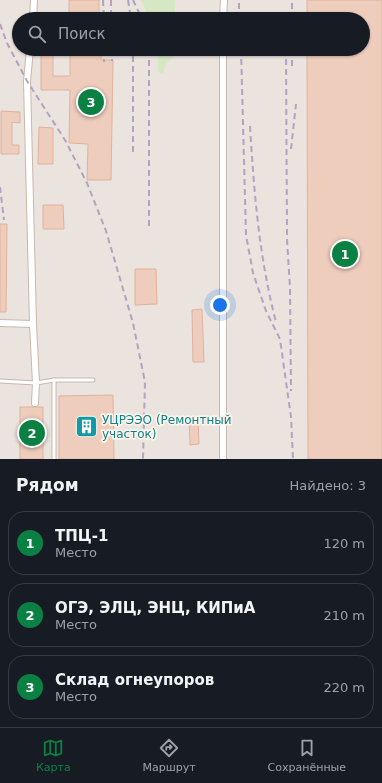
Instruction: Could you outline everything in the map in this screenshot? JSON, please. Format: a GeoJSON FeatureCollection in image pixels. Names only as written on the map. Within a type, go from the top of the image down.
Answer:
{"type":"FeatureCollection","features":[{"type":"Feature","properties":{"kind":"street"},"geometry":{"type":"LineString","coordinates":[[33,12],[34,0]]}},
{"type":"Feature","properties":{"kind":"street"},"geometry":{"type":"LineString","coordinates":[[224,0],[224,12]]}},
{"type":"Feature","properties":{"kind":"street"},"geometry":{"type":"LineString","coordinates":[[29,56],[27,81],[36,383],[35,403]]}},
{"type":"Feature","properties":{"kind":"street"},"geometry":{"type":"LineString","coordinates":[[223,56],[223,459]]}},
{"type":"Feature","properties":{"kind":"street"},"geometry":{"type":"LineString","coordinates":[[0,323],[34,324]]}},
{"type":"Feature","properties":{"kind":"lane"},"geometry":{"type":"LineString","coordinates":[[54,380],[54,459]]}},
{"type":"Feature","properties":{"kind":"lane"},"geometry":{"type":"LineString","coordinates":[[0,381],[36,383],[54,380],[93,380]]}},
{"type":"Feature","properties":{"kind":"shaded area"},"geometry":{"type":"Polygon","coordinates":[[[0,0],[382,0],[382,459],[0,459],[0,0]]]}},
{"type":"Feature","properties":{"kind":"green space"},"geometry":{"type":"Polygon","coordinates":[[[141,0],[175,0],[175,12],[147,12],[141,0]]]}},
{"type":"Feature","properties":{"kind":"green space"},"geometry":{"type":"Polygon","coordinates":[[[158,56],[174,56],[166,64],[163,74],[158,72],[158,56]]]}},
{"type":"Feature","properties":{"kind":"building"},"geometry":{"type":"Polygon","coordinates":[[[69,0],[99,0],[99,12],[69,12],[69,0]]]}},
{"type":"Feature","properties":{"kind":"building"},"geometry":{"type":"Polygon","coordinates":[[[307,0],[382,0],[382,459],[308,459],[307,56],[370,56],[370,12],[307,12],[307,0]]]}},
{"type":"Feature","properties":{"kind":"building"},"geometry":{"type":"Polygon","coordinates":[[[41,56],[53,56],[53,76],[70,76],[70,56],[101,56],[101,60],[113,60],[111,180],[87,180],[88,144],[69,143],[70,90],[41,90],[41,56]]]}},
{"type":"Feature","properties":{"kind":"building"},"geometry":{"type":"Polygon","coordinates":[[[1,111],[20,112],[20,123],[12,122],[12,145],[19,145],[19,154],[1,154],[1,111]]]}},
{"type":"Feature","properties":{"kind":"building"},"geometry":{"type":"Polygon","coordinates":[[[39,127],[53,128],[53,164],[38,164],[39,127]]]}},
{"type":"Feature","properties":{"kind":"building"},"geometry":{"type":"Polygon","coordinates":[[[43,205],[63,205],[64,229],[43,229],[43,205]]]}},
{"type":"Feature","properties":{"kind":"building"},"geometry":{"type":"Polygon","coordinates":[[[0,224],[7,224],[6,312],[0,312],[0,224]]]}},
{"type":"Feature","properties":{"kind":"building"},"geometry":{"type":"Polygon","coordinates":[[[135,269],[156,269],[157,304],[135,305],[135,269]]]}},
{"type":"Feature","properties":{"kind":"building"},"geometry":{"type":"Polygon","coordinates":[[[202,309],[204,362],[193,362],[192,310],[202,309]]]}},
{"type":"Feature","properties":{"kind":"building","name":"УЦРЭЭО (Ремонтный участок)"},"geometry":{"type":"Polygon","coordinates":[[[113,395],[114,459],[59,459],[59,396],[113,395]]]}},
{"type":"Feature","properties":{"kind":"building"},"geometry":{"type":"Polygon","coordinates":[[[20,407],[43,407],[43,459],[20,459],[20,407]]]}},
{"type":"Feature","properties":{"kind":"building"},"geometry":{"type":"Polygon","coordinates":[[[198,417],[199,444],[190,445],[189,418],[198,417]]]}},
{"type":"Feature","properties":{"kind":"railway"},"geometry":{"type":"LineString","coordinates":[[103,0],[104,12]]}},
{"type":"Feature","properties":{"kind":"railway"},"geometry":{"type":"LineString","coordinates":[[111,0],[111,12]]}},
{"type":"Feature","properties":{"kind":"railway"},"geometry":{"type":"LineString","coordinates":[[128,0],[130,12]]}},
{"type":"Feature","properties":{"kind":"railway"},"geometry":{"type":"LineString","coordinates":[[133,0],[139,12]]}},
{"type":"Feature","properties":{"kind":"railway"},"geometry":{"type":"LineString","coordinates":[[239,0],[239,12]]}},
{"type":"Feature","properties":{"kind":"railway"},"geometry":{"type":"LineString","coordinates":[[292,0],[292,12]]}},
{"type":"Feature","properties":{"kind":"railway"},"geometry":{"type":"LineString","coordinates":[[0,24],[12,52]]}},
{"type":"Feature","properties":{"kind":"railway"},"geometry":{"type":"LineString","coordinates":[[14,56],[27,81],[65,140],[87,183],[106,231],[133,323],[145,382],[143,459]]}},
{"type":"Feature","properties":{"kind":"railway"},"geometry":{"type":"LineString","coordinates":[[104,56],[104,62]]}},
{"type":"Feature","properties":{"kind":"railway"},"geometry":{"type":"LineString","coordinates":[[112,56],[112,61]]}},
{"type":"Feature","properties":{"kind":"railway"},"geometry":{"type":"LineString","coordinates":[[133,56],[133,152]]}},
{"type":"Feature","properties":{"kind":"railway"},"geometry":{"type":"LineString","coordinates":[[149,56],[149,226]]}},
{"type":"Feature","properties":{"kind":"railway"},"geometry":{"type":"LineString","coordinates":[[241,56],[246,235],[253,273],[266,311],[280,339],[291,417],[293,459]]}},
{"type":"Feature","properties":{"kind":"railway"},"geometry":{"type":"LineString","coordinates":[[286,56],[287,239],[290,288],[291,391]]}},
{"type":"Feature","properties":{"kind":"railway"},"geometry":{"type":"LineString","coordinates":[[292,56],[292,66]]}},
{"type":"Feature","properties":{"kind":"railway"},"geometry":{"type":"LineString","coordinates":[[291,149],[296,104]]}},
{"type":"Feature","properties":{"kind":"railway"},"geometry":{"type":"LineString","coordinates":[[250,126],[253,175],[261,249],[276,322]]}},
{"type":"Feature","properties":{"kind":"railway"},"geometry":{"type":"LineString","coordinates":[[0,187],[4,220]]}},
{"type":"Feature","properties":{"kind":"place","name":"Склад огнеупоров"},"geometry":{"type":"Point","coordinates":[91,102]}},
{"type":"Feature","properties":{"kind":"place","name":"ТПЦ-1"},"geometry":{"type":"Point","coordinates":[345,254]}},
{"type":"Feature","properties":{"kind":"place","name":"УЦРЭЭО (Ремонтный участок)"},"geometry":{"type":"Point","coordinates":[86,427]}},
{"type":"Feature","properties":{"kind":"place","name":"ОГЭ, ЭЛЦ, ЭНЦ, КИПиА"},"geometry":{"type":"Point","coordinates":[32,433]}}]}
